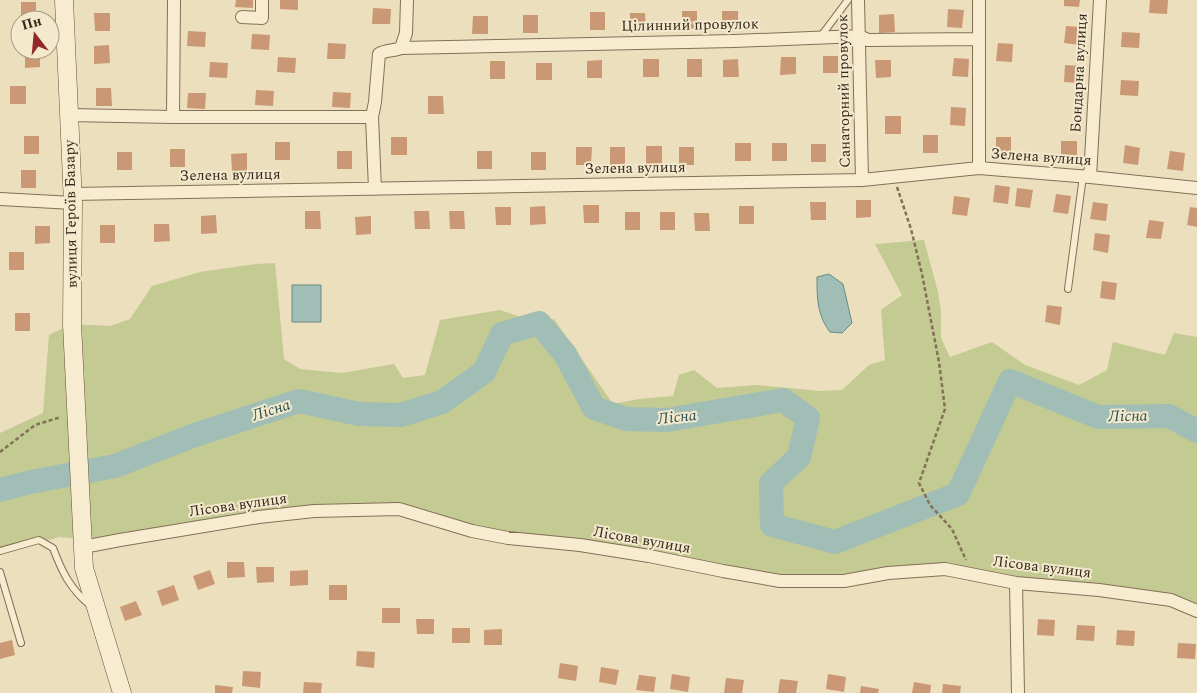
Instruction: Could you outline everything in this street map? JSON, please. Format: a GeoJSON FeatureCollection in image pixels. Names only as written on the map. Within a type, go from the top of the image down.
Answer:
{"type":"FeatureCollection","features":[{"type":"Feature","properties":{"kind":"main road","name":"вулиця Героїв Базару"},"geometry":{"type":"LineString","coordinates":[[64,0],[72,198],[72,324],[83,547]]}},
{"type":"Feature","properties":{"kind":"main road"},"geometry":{"type":"LineString","coordinates":[[83,547],[84,568],[122,693]]}},
{"type":"Feature","properties":{"kind":"street"},"geometry":{"type":"LineString","coordinates":[[173,118],[174,0]]}},
{"type":"Feature","properties":{"kind":"street"},"geometry":{"type":"LineString","coordinates":[[242,16],[262,18],[262,0]]}},
{"type":"Feature","properties":{"kind":"street"},"geometry":{"type":"LineString","coordinates":[[401,48],[406,33],[407,0]]}},
{"type":"Feature","properties":{"kind":"street","name":"Санаторний провулок"},"geometry":{"type":"LineString","coordinates":[[858,0],[862,180]]}},
{"type":"Feature","properties":{"kind":"street"},"geometry":{"type":"LineString","coordinates":[[979,0],[979,168]]}},
{"type":"Feature","properties":{"kind":"street","name":"Бондарна вулиця"},"geometry":{"type":"LineString","coordinates":[[1086,176],[1100,0]]}},
{"type":"Feature","properties":{"kind":"street","name":"Цілинний провулок"},"geometry":{"type":"LineString","coordinates":[[372,117],[376,102],[379,54],[384,51],[401,48],[734,41],[859,36],[868,40],[979,39]]}},
{"type":"Feature","properties":{"kind":"street"},"geometry":{"type":"LineString","coordinates":[[68,115],[173,118],[372,117],[375,189]]}},
{"type":"Feature","properties":{"kind":"street","name":"Зелена вулиця"},"geometry":{"type":"LineString","coordinates":[[0,199],[375,189],[862,180],[979,168],[1086,176],[1197,188]]}},
{"type":"Feature","properties":{"kind":"street","name":"Лісова вулиця"},"geometry":{"type":"LineString","coordinates":[[83,547],[259,518],[314,511],[399,509],[472,531],[508,538],[580,545],[780,581],[844,582],[888,573],[945,569],[1016,583],[1099,590],[1171,600],[1197,611]]}},
{"type":"Feature","properties":{"kind":"street"},"geometry":{"type":"LineString","coordinates":[[1016,583],[1018,693]]}},
{"type":"Feature","properties":{"kind":"lane"},"geometry":{"type":"LineString","coordinates":[[820,37],[848,0]]}},
{"type":"Feature","properties":{"kind":"lane"},"geometry":{"type":"LineString","coordinates":[[1068,290],[1086,176]]}},
{"type":"Feature","properties":{"kind":"lane"},"geometry":{"type":"LineString","coordinates":[[0,551],[39,540],[53,548],[61,569],[77,595],[97,612]]}},
{"type":"Feature","properties":{"kind":"lane"},"geometry":{"type":"LineString","coordinates":[[0,572],[21,643]]}},
{"type":"Feature","properties":{"kind":"path"},"geometry":{"type":"LineString","coordinates":[[893,176],[912,229],[922,274],[945,409],[918,483],[930,505],[952,529],[973,575]]}},
{"type":"Feature","properties":{"kind":"path"},"geometry":{"type":"LineString","coordinates":[[0,452],[35,425],[76,420]]}},
{"type":"Feature","properties":{"kind":"green space"},"geometry":{"type":"Polygon","coordinates":[[[924,240],[938,292],[941,311],[941,338],[950,357],[992,342],[1025,365],[1079,385],[1107,370],[1113,342],[1165,355],[1174,333],[1197,337],[1197,611],[1171,600],[945,569],[780,581],[508,538],[399,509],[358,510],[83,547],[82,539],[59,537],[0,555],[0,433],[43,413],[49,335],[72,324],[110,326],[130,319],[152,286],[200,272],[275,263],[284,359],[300,369],[342,373],[394,364],[403,378],[425,375],[440,320],[500,310],[539,323],[554,319],[613,404],[639,399],[673,396],[679,375],[694,370],[717,388],[757,385],[820,391],[842,390],[869,365],[885,360],[881,310],[902,295],[875,244],[924,240]]]}},
{"type":"Feature","properties":{"kind":"water"},"geometry":{"type":"Polygon","coordinates":[[[829,274],[843,284],[852,323],[842,333],[830,332],[820,313],[817,277],[829,274]]]}},
{"type":"Feature","properties":{"kind":"water"},"geometry":{"type":"Polygon","coordinates":[[[292,285],[321,285],[321,322],[292,322],[292,285]]]}},
{"type":"Feature","properties":{"kind":"building"},"geometry":{"type":"Polygon","coordinates":[[[236,0],[253,0],[253,8],[235,7],[236,0]]]}},
{"type":"Feature","properties":{"kind":"building"},"geometry":{"type":"Polygon","coordinates":[[[280,0],[298,0],[298,10],[280,9],[280,0]]]}},
{"type":"Feature","properties":{"kind":"building"},"geometry":{"type":"Polygon","coordinates":[[[1064,0],[1080,0],[1079,7],[1064,6],[1064,0]]]}},
{"type":"Feature","properties":{"kind":"building"},"geometry":{"type":"Polygon","coordinates":[[[1150,0],[1168,0],[1167,14],[1149,13],[1150,0]]]}},
{"type":"Feature","properties":{"kind":"building"},"geometry":{"type":"Polygon","coordinates":[[[21,2],[36,2],[36,10],[21,10],[21,2]]]}},
{"type":"Feature","properties":{"kind":"building"},"geometry":{"type":"Polygon","coordinates":[[[373,8],[391,9],[390,24],[372,24],[373,8]]]}},
{"type":"Feature","properties":{"kind":"building"},"geometry":{"type":"Polygon","coordinates":[[[948,9],[964,10],[962,28],[947,27],[948,9]]]}},
{"type":"Feature","properties":{"kind":"building"},"geometry":{"type":"Polygon","coordinates":[[[682,11],[697,11],[697,29],[682,29],[682,11]]]}},
{"type":"Feature","properties":{"kind":"building"},"geometry":{"type":"Polygon","coordinates":[[[722,11],[738,11],[738,29],[722,28],[722,11]]]}},
{"type":"Feature","properties":{"kind":"building"},"geometry":{"type":"Polygon","coordinates":[[[590,12],[605,12],[605,30],[590,30],[590,12]]]}},
{"type":"Feature","properties":{"kind":"building"},"geometry":{"type":"Polygon","coordinates":[[[94,13],[110,13],[110,31],[95,31],[94,13]]]}},
{"type":"Feature","properties":{"kind":"building"},"geometry":{"type":"Polygon","coordinates":[[[630,13],[645,13],[646,31],[630,31],[630,13]]]}},
{"type":"Feature","properties":{"kind":"building"},"geometry":{"type":"Polygon","coordinates":[[[894,14],[895,32],[879,33],[879,15],[894,14]]]}},
{"type":"Feature","properties":{"kind":"building"},"geometry":{"type":"Polygon","coordinates":[[[523,15],[538,15],[538,33],[523,33],[523,15]]]}},
{"type":"Feature","properties":{"kind":"building"},"geometry":{"type":"Polygon","coordinates":[[[473,16],[488,16],[488,34],[472,34],[473,16]]]}},
{"type":"Feature","properties":{"kind":"building"},"geometry":{"type":"Polygon","coordinates":[[[1066,26],[1081,27],[1080,45],[1064,43],[1066,26]]]}},
{"type":"Feature","properties":{"kind":"building"},"geometry":{"type":"Polygon","coordinates":[[[188,31],[206,32],[205,47],[187,46],[188,31]]]}},
{"type":"Feature","properties":{"kind":"building"},"geometry":{"type":"Polygon","coordinates":[[[1122,32],[1140,33],[1139,48],[1121,47],[1122,32]]]}},
{"type":"Feature","properties":{"kind":"building"},"geometry":{"type":"Polygon","coordinates":[[[252,34],[270,35],[269,50],[251,49],[252,34]]]}},
{"type":"Feature","properties":{"kind":"building"},"geometry":{"type":"Polygon","coordinates":[[[328,43],[346,44],[345,59],[327,59],[328,43]]]}},
{"type":"Feature","properties":{"kind":"building"},"geometry":{"type":"Polygon","coordinates":[[[998,43],[1013,44],[1012,62],[996,61],[998,43]]]}},
{"type":"Feature","properties":{"kind":"building"},"geometry":{"type":"Polygon","coordinates":[[[109,45],[110,63],[94,64],[94,46],[109,45]]]}},
{"type":"Feature","properties":{"kind":"building"},"geometry":{"type":"Polygon","coordinates":[[[823,56],[838,56],[838,73],[823,73],[823,56]]]}},
{"type":"Feature","properties":{"kind":"building"},"geometry":{"type":"Polygon","coordinates":[[[278,57],[296,58],[295,73],[277,72],[278,57]]]}},
{"type":"Feature","properties":{"kind":"building"},"geometry":{"type":"Polygon","coordinates":[[[781,57],[796,57],[796,74],[780,75],[781,57]]]}},
{"type":"Feature","properties":{"kind":"building"},"geometry":{"type":"Polygon","coordinates":[[[954,58],[969,59],[968,77],[952,76],[954,58]]]}},
{"type":"Feature","properties":{"kind":"building"},"geometry":{"type":"Polygon","coordinates":[[[643,59],[659,59],[659,77],[643,77],[643,59]]]}},
{"type":"Feature","properties":{"kind":"building"},"geometry":{"type":"Polygon","coordinates":[[[687,59],[702,59],[702,77],[687,77],[687,59]]]}},
{"type":"Feature","properties":{"kind":"building"},"geometry":{"type":"Polygon","coordinates":[[[738,59],[739,77],[723,77],[723,60],[738,59]]]}},
{"type":"Feature","properties":{"kind":"building"},"geometry":{"type":"Polygon","coordinates":[[[25,60],[40,60],[40,67],[25,68],[25,60]]]}},
{"type":"Feature","properties":{"kind":"building"},"geometry":{"type":"Polygon","coordinates":[[[602,60],[602,78],[587,78],[587,61],[602,60]]]}},
{"type":"Feature","properties":{"kind":"building"},"geometry":{"type":"Polygon","coordinates":[[[875,60],[891,60],[891,77],[876,78],[875,60]]]}},
{"type":"Feature","properties":{"kind":"building"},"geometry":{"type":"Polygon","coordinates":[[[490,61],[505,61],[505,79],[490,79],[490,61]]]}},
{"type":"Feature","properties":{"kind":"building"},"geometry":{"type":"Polygon","coordinates":[[[210,62],[228,63],[227,78],[209,77],[210,62]]]}},
{"type":"Feature","properties":{"kind":"building"},"geometry":{"type":"Polygon","coordinates":[[[536,63],[552,63],[552,80],[536,80],[536,63]]]}},
{"type":"Feature","properties":{"kind":"building"},"geometry":{"type":"Polygon","coordinates":[[[1065,65],[1080,66],[1079,83],[1064,82],[1065,65]]]}},
{"type":"Feature","properties":{"kind":"building"},"geometry":{"type":"Polygon","coordinates":[[[1121,80],[1139,81],[1138,96],[1120,95],[1121,80]]]}},
{"type":"Feature","properties":{"kind":"building"},"geometry":{"type":"Polygon","coordinates":[[[10,86],[26,86],[26,104],[10,104],[10,86]]]}},
{"type":"Feature","properties":{"kind":"building"},"geometry":{"type":"Polygon","coordinates":[[[96,88],[111,88],[112,106],[96,106],[96,88]]]}},
{"type":"Feature","properties":{"kind":"building"},"geometry":{"type":"Polygon","coordinates":[[[256,90],[274,91],[273,106],[255,105],[256,90]]]}},
{"type":"Feature","properties":{"kind":"building"},"geometry":{"type":"Polygon","coordinates":[[[333,92],[351,93],[350,108],[332,107],[333,92]]]}},
{"type":"Feature","properties":{"kind":"building"},"geometry":{"type":"Polygon","coordinates":[[[188,93],[206,93],[205,109],[187,108],[188,93]]]}},
{"type":"Feature","properties":{"kind":"building"},"geometry":{"type":"Polygon","coordinates":[[[428,96],[443,96],[444,114],[428,114],[428,96]]]}},
{"type":"Feature","properties":{"kind":"building"},"geometry":{"type":"Polygon","coordinates":[[[951,107],[966,108],[965,126],[950,125],[951,107]]]}},
{"type":"Feature","properties":{"kind":"building"},"geometry":{"type":"Polygon","coordinates":[[[885,116],[901,116],[901,134],[885,134],[885,116]]]}},
{"type":"Feature","properties":{"kind":"building"},"geometry":{"type":"Polygon","coordinates":[[[923,135],[938,135],[938,153],[923,153],[923,135]]]}},
{"type":"Feature","properties":{"kind":"building"},"geometry":{"type":"Polygon","coordinates":[[[24,136],[39,136],[39,154],[24,154],[24,136]]]}},
{"type":"Feature","properties":{"kind":"building"},"geometry":{"type":"Polygon","coordinates":[[[391,137],[407,137],[407,155],[391,155],[391,137]]]}},
{"type":"Feature","properties":{"kind":"building"},"geometry":{"type":"Polygon","coordinates":[[[996,137],[1011,137],[1011,155],[996,155],[996,137]]]}},
{"type":"Feature","properties":{"kind":"building"},"geometry":{"type":"Polygon","coordinates":[[[1061,141],[1077,141],[1077,159],[1061,159],[1061,141]]]}},
{"type":"Feature","properties":{"kind":"building"},"geometry":{"type":"Polygon","coordinates":[[[275,142],[290,142],[290,160],[275,160],[275,142]]]}},
{"type":"Feature","properties":{"kind":"building"},"geometry":{"type":"Polygon","coordinates":[[[735,143],[751,143],[751,161],[735,161],[735,143]]]}},
{"type":"Feature","properties":{"kind":"building"},"geometry":{"type":"Polygon","coordinates":[[[772,143],[787,143],[787,161],[772,161],[772,143]]]}},
{"type":"Feature","properties":{"kind":"building"},"geometry":{"type":"Polygon","coordinates":[[[811,144],[826,144],[826,162],[811,162],[811,144]]]}},
{"type":"Feature","properties":{"kind":"building"},"geometry":{"type":"Polygon","coordinates":[[[1125,145],[1140,148],[1138,165],[1123,163],[1125,145]]]}},
{"type":"Feature","properties":{"kind":"building"},"geometry":{"type":"Polygon","coordinates":[[[646,146],[662,146],[662,164],[646,164],[646,146]]]}},
{"type":"Feature","properties":{"kind":"building"},"geometry":{"type":"Polygon","coordinates":[[[576,147],[592,147],[591,165],[576,165],[576,147]]]}},
{"type":"Feature","properties":{"kind":"building"},"geometry":{"type":"Polygon","coordinates":[[[610,147],[625,147],[625,164],[610,165],[610,147]]]}},
{"type":"Feature","properties":{"kind":"building"},"geometry":{"type":"Polygon","coordinates":[[[679,147],[694,147],[694,165],[679,165],[679,147]]]}},
{"type":"Feature","properties":{"kind":"building"},"geometry":{"type":"Polygon","coordinates":[[[170,149],[185,149],[185,167],[170,167],[170,149]]]}},
{"type":"Feature","properties":{"kind":"building"},"geometry":{"type":"Polygon","coordinates":[[[337,151],[352,151],[352,169],[337,169],[337,151]]]}},
{"type":"Feature","properties":{"kind":"building"},"geometry":{"type":"Polygon","coordinates":[[[477,151],[492,151],[492,169],[477,169],[477,151]]]}},
{"type":"Feature","properties":{"kind":"building"},"geometry":{"type":"Polygon","coordinates":[[[1170,151],[1185,153],[1183,171],[1167,169],[1170,151]]]}},
{"type":"Feature","properties":{"kind":"building"},"geometry":{"type":"Polygon","coordinates":[[[117,152],[132,152],[132,170],[117,170],[117,152]]]}},
{"type":"Feature","properties":{"kind":"building"},"geometry":{"type":"Polygon","coordinates":[[[531,152],[546,152],[546,170],[531,170],[531,152]]]}},
{"type":"Feature","properties":{"kind":"building"},"geometry":{"type":"Polygon","coordinates":[[[247,153],[247,171],[232,171],[231,154],[247,153]]]}},
{"type":"Feature","properties":{"kind":"building"},"geometry":{"type":"Polygon","coordinates":[[[21,170],[36,170],[36,188],[21,188],[21,170]]]}},
{"type":"Feature","properties":{"kind":"building"},"geometry":{"type":"Polygon","coordinates":[[[995,185],[1010,187],[1008,204],[993,202],[995,185]]]}},
{"type":"Feature","properties":{"kind":"building"},"geometry":{"type":"Polygon","coordinates":[[[1017,188],[1033,190],[1030,208],[1015,206],[1017,188]]]}},
{"type":"Feature","properties":{"kind":"building"},"geometry":{"type":"Polygon","coordinates":[[[1056,194],[1071,196],[1068,214],[1053,212],[1056,194]]]}},
{"type":"Feature","properties":{"kind":"building"},"geometry":{"type":"Polygon","coordinates":[[[954,196],[970,198],[967,216],[952,214],[954,196]]]}},
{"type":"Feature","properties":{"kind":"building"},"geometry":{"type":"Polygon","coordinates":[[[856,200],[871,200],[871,217],[856,218],[856,200]]]}},
{"type":"Feature","properties":{"kind":"building"},"geometry":{"type":"Polygon","coordinates":[[[810,202],[826,202],[826,220],[811,220],[810,202]]]}},
{"type":"Feature","properties":{"kind":"building"},"geometry":{"type":"Polygon","coordinates":[[[1093,202],[1108,204],[1106,221],[1090,219],[1093,202]]]}},
{"type":"Feature","properties":{"kind":"building"},"geometry":{"type":"Polygon","coordinates":[[[583,205],[599,205],[599,223],[584,223],[583,205]]]}},
{"type":"Feature","properties":{"kind":"building"},"geometry":{"type":"Polygon","coordinates":[[[545,206],[546,224],[530,225],[530,207],[545,206]]]}},
{"type":"Feature","properties":{"kind":"building"},"geometry":{"type":"Polygon","coordinates":[[[739,206],[754,206],[754,224],[739,224],[739,206]]]}},
{"type":"Feature","properties":{"kind":"building"},"geometry":{"type":"Polygon","coordinates":[[[495,207],[511,207],[511,225],[496,225],[495,207]]]}},
{"type":"Feature","properties":{"kind":"building"},"geometry":{"type":"Polygon","coordinates":[[[1190,207],[1197,208],[1197,227],[1187,225],[1190,207]]]}},
{"type":"Feature","properties":{"kind":"building"},"geometry":{"type":"Polygon","coordinates":[[[305,211],[320,211],[321,229],[305,229],[305,211]]]}},
{"type":"Feature","properties":{"kind":"building"},"geometry":{"type":"Polygon","coordinates":[[[414,211],[429,211],[430,229],[415,229],[414,211]]]}},
{"type":"Feature","properties":{"kind":"building"},"geometry":{"type":"Polygon","coordinates":[[[449,211],[464,211],[465,229],[450,229],[449,211]]]}},
{"type":"Feature","properties":{"kind":"building"},"geometry":{"type":"Polygon","coordinates":[[[625,212],[640,212],[640,230],[625,230],[625,212]]]}},
{"type":"Feature","properties":{"kind":"building"},"geometry":{"type":"Polygon","coordinates":[[[660,212],[675,212],[675,230],[660,230],[660,212]]]}},
{"type":"Feature","properties":{"kind":"building"},"geometry":{"type":"Polygon","coordinates":[[[694,213],[709,213],[710,231],[695,231],[694,213]]]}},
{"type":"Feature","properties":{"kind":"building"},"geometry":{"type":"Polygon","coordinates":[[[216,215],[217,233],[201,234],[201,216],[216,215]]]}},
{"type":"Feature","properties":{"kind":"building"},"geometry":{"type":"Polygon","coordinates":[[[371,216],[371,234],[356,235],[355,217],[371,216]]]}},
{"type":"Feature","properties":{"kind":"building"},"geometry":{"type":"Polygon","coordinates":[[[1149,220],[1164,222],[1161,239],[1146,238],[1149,220]]]}},
{"type":"Feature","properties":{"kind":"building"},"geometry":{"type":"Polygon","coordinates":[[[154,224],[169,224],[170,241],[154,242],[154,224]]]}},
{"type":"Feature","properties":{"kind":"building"},"geometry":{"type":"Polygon","coordinates":[[[100,225],[115,225],[115,243],[100,243],[100,225]]]}},
{"type":"Feature","properties":{"kind":"building"},"geometry":{"type":"Polygon","coordinates":[[[35,226],[50,226],[50,243],[35,244],[35,226]]]}},
{"type":"Feature","properties":{"kind":"building"},"geometry":{"type":"Polygon","coordinates":[[[1095,233],[1110,235],[1108,253],[1093,250],[1095,233]]]}},
{"type":"Feature","properties":{"kind":"building"},"geometry":{"type":"Polygon","coordinates":[[[9,252],[24,252],[24,270],[9,270],[9,252]]]}},
{"type":"Feature","properties":{"kind":"building"},"geometry":{"type":"Polygon","coordinates":[[[1102,281],[1117,283],[1115,300],[1100,298],[1102,281]]]}},
{"type":"Feature","properties":{"kind":"building"},"geometry":{"type":"Polygon","coordinates":[[[1047,305],[1062,307],[1060,325],[1045,322],[1047,305]]]}},
{"type":"Feature","properties":{"kind":"building"},"geometry":{"type":"Polygon","coordinates":[[[15,313],[30,313],[30,331],[15,331],[15,313]]]}},
{"type":"Feature","properties":{"kind":"building"},"geometry":{"type":"Polygon","coordinates":[[[227,562],[244,562],[245,577],[227,578],[227,562]]]}},
{"type":"Feature","properties":{"kind":"building"},"geometry":{"type":"Polygon","coordinates":[[[256,567],[274,567],[274,582],[257,583],[256,567]]]}},
{"type":"Feature","properties":{"kind":"building"},"geometry":{"type":"Polygon","coordinates":[[[210,570],[215,584],[198,590],[193,576],[210,570]]]}},
{"type":"Feature","properties":{"kind":"building"},"geometry":{"type":"Polygon","coordinates":[[[308,570],[308,585],[290,586],[290,571],[308,570]]]}},
{"type":"Feature","properties":{"kind":"building"},"geometry":{"type":"Polygon","coordinates":[[[174,585],[179,600],[162,606],[157,591],[174,585]]]}},
{"type":"Feature","properties":{"kind":"building"},"geometry":{"type":"Polygon","coordinates":[[[329,585],[347,585],[347,600],[329,600],[329,585]]]}},
{"type":"Feature","properties":{"kind":"building"},"geometry":{"type":"Polygon","coordinates":[[[136,601],[142,615],[125,621],[120,607],[136,601]]]}},
{"type":"Feature","properties":{"kind":"building"},"geometry":{"type":"Polygon","coordinates":[[[382,608],[400,608],[400,623],[382,623],[382,608]]]}},
{"type":"Feature","properties":{"kind":"building"},"geometry":{"type":"Polygon","coordinates":[[[416,619],[434,619],[434,634],[417,634],[416,619]]]}},
{"type":"Feature","properties":{"kind":"building"},"geometry":{"type":"Polygon","coordinates":[[[1038,619],[1055,620],[1054,636],[1037,635],[1038,619]]]}},
{"type":"Feature","properties":{"kind":"building"},"geometry":{"type":"Polygon","coordinates":[[[1077,625],[1095,626],[1094,641],[1076,640],[1077,625]]]}},
{"type":"Feature","properties":{"kind":"building"},"geometry":{"type":"Polygon","coordinates":[[[452,628],[470,628],[470,643],[452,643],[452,628]]]}},
{"type":"Feature","properties":{"kind":"building"},"geometry":{"type":"Polygon","coordinates":[[[502,629],[502,645],[484,645],[484,630],[502,629]]]}},
{"type":"Feature","properties":{"kind":"building"},"geometry":{"type":"Polygon","coordinates":[[[1117,630],[1135,631],[1134,646],[1116,645],[1117,630]]]}},
{"type":"Feature","properties":{"kind":"building"},"geometry":{"type":"Polygon","coordinates":[[[12,640],[15,655],[0,659],[0,643],[12,640]]]}},
{"type":"Feature","properties":{"kind":"building"},"geometry":{"type":"Polygon","coordinates":[[[1178,643],[1196,644],[1195,659],[1177,658],[1178,643]]]}},
{"type":"Feature","properties":{"kind":"building"},"geometry":{"type":"Polygon","coordinates":[[[357,651],[375,652],[374,668],[356,666],[357,651]]]}},
{"type":"Feature","properties":{"kind":"building"},"geometry":{"type":"Polygon","coordinates":[[[560,663],[578,666],[576,681],[558,678],[560,663]]]}},
{"type":"Feature","properties":{"kind":"building"},"geometry":{"type":"Polygon","coordinates":[[[601,667],[619,670],[616,685],[599,682],[601,667]]]}},
{"type":"Feature","properties":{"kind":"building"},"geometry":{"type":"Polygon","coordinates":[[[243,671],[261,672],[260,688],[242,686],[243,671]]]}},
{"type":"Feature","properties":{"kind":"building"},"geometry":{"type":"Polygon","coordinates":[[[672,674],[690,677],[688,692],[670,689],[672,674]]]}},
{"type":"Feature","properties":{"kind":"building"},"geometry":{"type":"Polygon","coordinates":[[[828,674],[846,677],[844,692],[826,689],[828,674]]]}},
{"type":"Feature","properties":{"kind":"building"},"geometry":{"type":"Polygon","coordinates":[[[639,675],[656,677],[654,692],[636,690],[639,675]]]}},
{"type":"Feature","properties":{"kind":"building"},"geometry":{"type":"Polygon","coordinates":[[[726,678],[744,680],[742,693],[724,693],[726,678]]]}},
{"type":"Feature","properties":{"kind":"building"},"geometry":{"type":"Polygon","coordinates":[[[780,679],[798,681],[796,693],[778,693],[780,679]]]}},
{"type":"Feature","properties":{"kind":"building"},"geometry":{"type":"Polygon","coordinates":[[[304,682],[322,683],[321,693],[303,693],[304,682]]]}},
{"type":"Feature","properties":{"kind":"building"},"geometry":{"type":"Polygon","coordinates":[[[914,682],[931,685],[930,693],[912,693],[914,682]]]}},
{"type":"Feature","properties":{"kind":"building"},"geometry":{"type":"Polygon","coordinates":[[[943,684],[961,686],[960,693],[942,693],[943,684]]]}},
{"type":"Feature","properties":{"kind":"building"},"geometry":{"type":"Polygon","coordinates":[[[215,685],[233,687],[232,693],[215,693],[215,685]]]}},
{"type":"Feature","properties":{"kind":"building"},"geometry":{"type":"Polygon","coordinates":[[[861,686],[879,689],[878,693],[860,693],[861,686]]]}},
{"type":"Feature","properties":{"kind":"waterway","name":"Лісна"},"geometry":{"type":"LineString","coordinates":[[0,490],[115,466],[195,435],[299,401],[359,414],[401,415],[442,402],[484,372],[502,334],[539,323],[565,354],[594,408],[626,419],[667,420],[783,400],[808,418],[799,457],[771,483],[772,525],[835,542],[958,494],[1010,381],[1098,417],[1169,416],[1197,431]]}}]}
